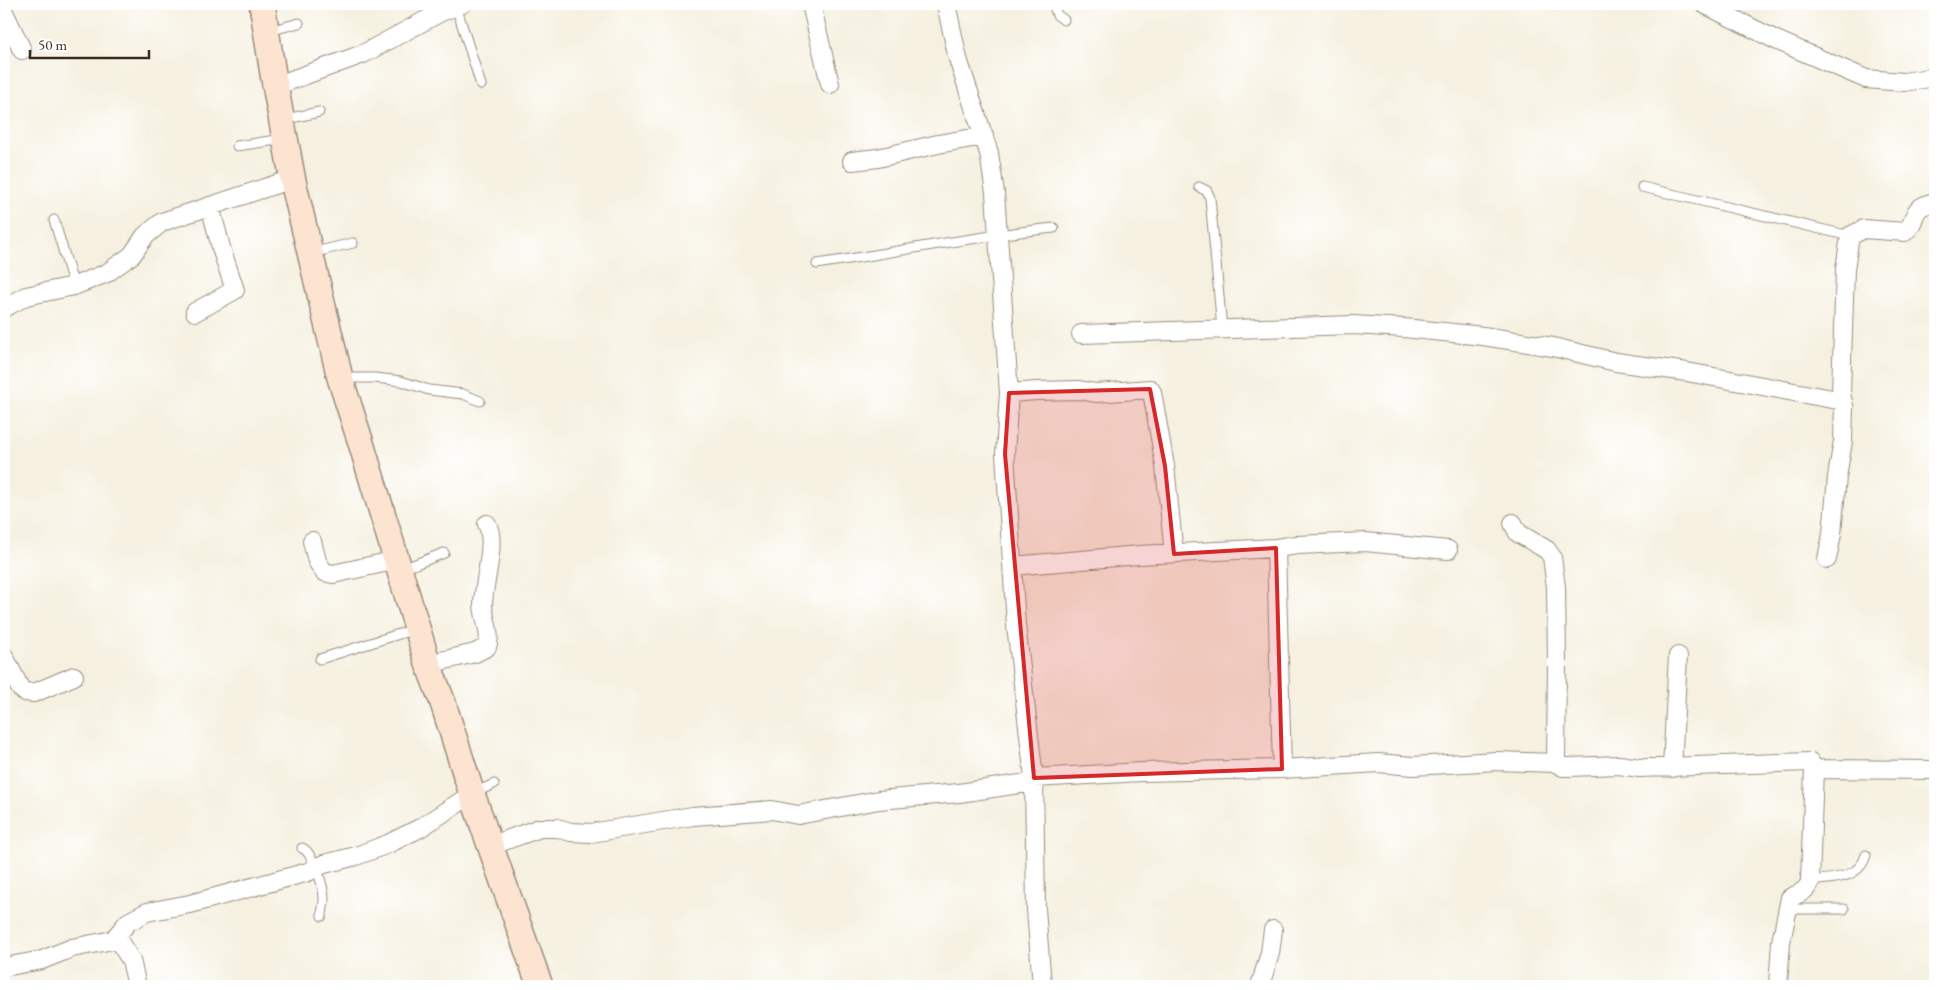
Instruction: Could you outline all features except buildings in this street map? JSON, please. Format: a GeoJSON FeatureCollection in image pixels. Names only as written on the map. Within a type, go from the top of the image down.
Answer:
{"type":"FeatureCollection","features":[{"type":"Feature","properties":{"kind":"street"},"geometry":{"type":"LineString","coordinates":[[262,4],[287,182],[311,253],[340,378],[414,629],[443,703],[461,801],[490,846],[540,986]]}},
{"type":"Feature","properties":{"kind":"street"},"geometry":{"type":"LineString","coordinates":[[811,4],[830,84]]}},
{"type":"Feature","properties":{"kind":"street"},"geometry":{"type":"LineString","coordinates":[[946,4],[958,59],[984,136],[1002,234],[1013,393],[1005,454],[1014,566],[1016,625],[1036,779],[1036,909],[1042,986]]}},
{"type":"Feature","properties":{"kind":"street"},"geometry":{"type":"LineString","coordinates":[[1704,4],[1776,40],[1866,79],[1904,82],[1935,77]]}},
{"type":"Feature","properties":{"kind":"street"},"geometry":{"type":"LineString","coordinates":[[275,86],[363,54],[427,19],[459,5]]}},
{"type":"Feature","properties":{"kind":"street"},"geometry":{"type":"LineString","coordinates":[[4,12],[22,50]]}},
{"type":"Feature","properties":{"kind":"street"},"geometry":{"type":"LineString","coordinates":[[852,161],[878,158],[938,144],[984,136]]}},
{"type":"Feature","properties":{"kind":"street"},"geometry":{"type":"LineString","coordinates":[[4,308],[26,296],[108,273],[132,255],[146,236],[162,222],[287,182]]}},
{"type":"Feature","properties":{"kind":"street"},"geometry":{"type":"LineString","coordinates":[[1828,559],[1843,441],[1842,361],[1845,269],[1850,236],[1864,229],[1905,232],[1908,230],[1917,208],[1935,202]]}},
{"type":"Feature","properties":{"kind":"street"},"geometry":{"type":"LineString","coordinates":[[195,312],[235,290],[210,206]]}},
{"type":"Feature","properties":{"kind":"street"},"geometry":{"type":"LineString","coordinates":[[1081,334],[1352,325],[1458,333],[1553,347],[1616,362],[1687,372],[1843,401]]}},
{"type":"Feature","properties":{"kind":"street"},"geometry":{"type":"LineString","coordinates":[[1013,393],[1079,390],[1102,393],[1146,388],[1152,392],[1165,466],[1174,554]]}},
{"type":"Feature","properties":{"kind":"street"},"geometry":{"type":"LineString","coordinates":[[1513,523],[1518,533],[1547,550],[1552,557],[1556,588],[1556,763]]}},
{"type":"Feature","properties":{"kind":"street"},"geometry":{"type":"LineString","coordinates":[[428,664],[475,653],[487,647],[489,641],[483,605],[490,543],[490,530],[487,524]]}},
{"type":"Feature","properties":{"kind":"street"},"geometry":{"type":"LineString","coordinates":[[312,541],[317,561],[324,572],[333,574],[372,566],[396,564]]}},
{"type":"Feature","properties":{"kind":"street"},"geometry":{"type":"LineString","coordinates":[[1014,566],[1297,545],[1366,542],[1448,550]]}},
{"type":"Feature","properties":{"kind":"street"},"geometry":{"type":"LineString","coordinates":[[1276,548],[1282,769]]}},
{"type":"Feature","properties":{"kind":"street"},"geometry":{"type":"LineString","coordinates":[[4,656],[20,688],[25,692],[34,693],[74,676]]}},
{"type":"Feature","properties":{"kind":"street"},"geometry":{"type":"LineString","coordinates":[[1672,768],[1678,656]]}},
{"type":"Feature","properties":{"kind":"street"},"geometry":{"type":"LineString","coordinates":[[490,846],[540,828],[557,828],[571,832],[591,833],[702,815],[772,810],[798,814],[879,800],[959,793],[1061,776],[1282,769],[1378,763],[1413,766],[1497,761],[1556,763],[1564,767],[1619,765],[1640,768],[1672,768],[1810,762],[1814,770],[1810,881],[1802,893],[1790,898],[1782,942],[1778,986]]}},
{"type":"Feature","properties":{"kind":"street"},"geometry":{"type":"LineString","coordinates":[[1814,770],[1935,770]]}},
{"type":"Feature","properties":{"kind":"street"},"geometry":{"type":"LineString","coordinates":[[4,967],[42,960],[72,948],[114,940],[128,922],[147,912],[190,904],[308,872],[356,856],[404,837],[461,801]]}},
{"type":"Feature","properties":{"kind":"street"},"geometry":{"type":"LineString","coordinates":[[1260,986],[1270,953],[1273,930]]}},
{"type":"Feature","properties":{"kind":"street"},"geometry":{"type":"LineString","coordinates":[[116,937],[131,960],[136,986]]}},
{"type":"Feature","properties":{"kind":"lane"},"geometry":{"type":"LineString","coordinates":[[1053,4],[1057,14],[1064,20]]}},
{"type":"Feature","properties":{"kind":"lane"},"geometry":{"type":"LineString","coordinates":[[459,5],[481,84]]}},
{"type":"Feature","properties":{"kind":"lane"},"geometry":{"type":"LineString","coordinates":[[266,32],[299,23]]}},
{"type":"Feature","properties":{"kind":"lane"},"geometry":{"type":"LineString","coordinates":[[237,146],[259,142],[281,133],[319,112]]}},
{"type":"Feature","properties":{"kind":"lane"},"geometry":{"type":"LineString","coordinates":[[1199,187],[1207,191],[1210,198],[1222,329]]}},
{"type":"Feature","properties":{"kind":"lane"},"geometry":{"type":"LineString","coordinates":[[1642,187],[1850,236]]}},
{"type":"Feature","properties":{"kind":"lane"},"geometry":{"type":"LineString","coordinates":[[54,220],[73,283]]}},
{"type":"Feature","properties":{"kind":"lane"},"geometry":{"type":"LineString","coordinates":[[817,264],[1002,234],[1054,228]]}},
{"type":"Feature","properties":{"kind":"lane"},"geometry":{"type":"LineString","coordinates":[[311,253],[353,243]]}},
{"type":"Feature","properties":{"kind":"lane"},"geometry":{"type":"LineString","coordinates":[[340,378],[375,378],[401,381],[429,390],[464,394],[480,401]]}},
{"type":"Feature","properties":{"kind":"lane"},"geometry":{"type":"LineString","coordinates":[[396,564],[444,553]]}},
{"type":"Feature","properties":{"kind":"lane"},"geometry":{"type":"LineString","coordinates":[[320,659],[414,629]]}},
{"type":"Feature","properties":{"kind":"lane"},"geometry":{"type":"LineString","coordinates":[[461,801],[494,784]]}},
{"type":"Feature","properties":{"kind":"lane"},"geometry":{"type":"LineString","coordinates":[[302,848],[308,853],[316,868],[324,899],[322,916]]}},
{"type":"Feature","properties":{"kind":"lane"},"geometry":{"type":"LineString","coordinates":[[1810,881],[1853,874],[1860,868],[1866,855]]}},
{"type":"Feature","properties":{"kind":"lane"},"geometry":{"type":"LineString","coordinates":[[1788,909],[1844,909]]}},
{"type":"Feature","properties":{"kind":"highlighted area"},"geometry":{"type":"Polygon","coordinates":[[[1150,389],[1165,466],[1174,554],[1276,548],[1282,769],[1034,778],[1005,454],[1009,393],[1150,389]]]}}]}
